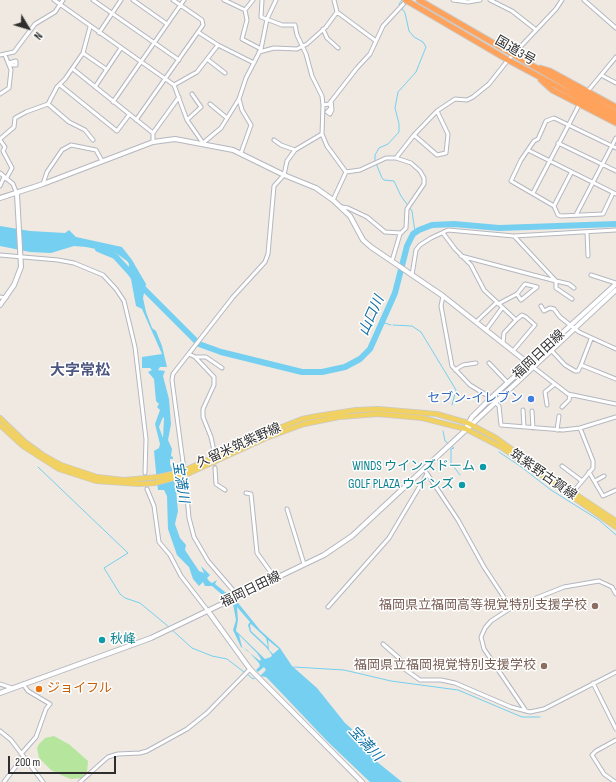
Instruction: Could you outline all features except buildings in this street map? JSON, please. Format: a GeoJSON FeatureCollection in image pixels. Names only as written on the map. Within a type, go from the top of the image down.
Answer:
{"type":"FeatureCollection","features":[{"type":"Feature","properties":{"kind":"highway","name":"国道3号"},"geometry":{"type":"LineString","coordinates":[[419,0],[514,54],[532,66],[616,112]]}},
{"type":"Feature","properties":{"kind":"highway","name":"国道3号"},"geometry":{"type":"LineString","coordinates":[[407,1],[508,60],[616,118]]}},
{"type":"Feature","properties":{"kind":"highway"},"geometry":{"type":"LineString","coordinates":[[532,66],[550,71],[616,107]]}},
{"type":"Feature","properties":{"kind":"highway"},"geometry":{"type":"LineString","coordinates":[[535,75],[552,90],[616,123]]}},
{"type":"Feature","properties":{"kind":"main road","name":"久留米筑紫野線"},"geometry":{"type":"LineString","coordinates":[[183,473],[285,425],[302,419],[338,412],[394,409],[437,414],[469,424]]}},
{"type":"Feature","properties":{"kind":"main road","name":"久留米筑紫野線"},"geometry":{"type":"LineString","coordinates":[[0,425],[40,459],[79,477],[96,481],[123,484],[158,480],[183,473],[288,429],[339,417],[378,414],[410,416],[434,420],[466,429]]}},
{"type":"Feature","properties":{"kind":"main road","name":"久留米筑紫野線"},"geometry":{"type":"LineString","coordinates":[[0,418],[43,455],[74,470],[109,478],[158,480]]}},
{"type":"Feature","properties":{"kind":"main road","name":"筑紫野古賀線"},"geometry":{"type":"LineString","coordinates":[[469,424],[496,438],[616,521]]}},
{"type":"Feature","properties":{"kind":"main road","name":"筑紫野古賀線"},"geometry":{"type":"LineString","coordinates":[[466,429],[515,456],[616,527]]}},
{"type":"Feature","properties":{"kind":"street"},"geometry":{"type":"LineString","coordinates":[[54,0],[98,33],[174,85],[187,120],[203,143]]}},
{"type":"Feature","properties":{"kind":"street"},"geometry":{"type":"LineString","coordinates":[[0,55],[14,52],[34,24],[51,15],[63,0]]}},
{"type":"Feature","properties":{"kind":"street"},"geometry":{"type":"LineString","coordinates":[[93,0],[179,60]]}},
{"type":"Feature","properties":{"kind":"street"},"geometry":{"type":"LineString","coordinates":[[98,33],[121,0]]}},
{"type":"Feature","properties":{"kind":"street"},"geometry":{"type":"LineString","coordinates":[[133,0],[167,24]]}},
{"type":"Feature","properties":{"kind":"street"},"geometry":{"type":"LineString","coordinates":[[136,120],[203,25],[202,20],[173,0]]}},
{"type":"Feature","properties":{"kind":"street"},"geometry":{"type":"LineString","coordinates":[[113,102],[184,0]]}},
{"type":"Feature","properties":{"kind":"street"},"geometry":{"type":"LineString","coordinates":[[224,0],[245,10]]}},
{"type":"Feature","properties":{"kind":"street"},"geometry":{"type":"LineString","coordinates":[[253,0],[245,10],[247,20],[242,39],[260,51],[274,48],[292,49],[307,44],[338,12]]}},
{"type":"Feature","properties":{"kind":"street"},"geometry":{"type":"LineString","coordinates":[[262,0],[261,17],[282,25],[296,25],[297,35],[324,105],[322,134],[327,146],[346,172]]}},
{"type":"Feature","properties":{"kind":"street"},"geometry":{"type":"LineString","coordinates":[[203,143],[214,135],[239,99],[260,51],[267,19],[276,0]]}},
{"type":"Feature","properties":{"kind":"street"},"geometry":{"type":"LineString","coordinates":[[334,0],[338,12],[376,41]]}},
{"type":"Feature","properties":{"kind":"street"},"geometry":{"type":"LineString","coordinates":[[453,0],[468,2],[480,0]]}},
{"type":"Feature","properties":{"kind":"street"},"geometry":{"type":"LineString","coordinates":[[490,0],[512,11],[535,29]]}},
{"type":"Feature","properties":{"kind":"street"},"geometry":{"type":"LineString","coordinates":[[396,158],[414,135],[437,111],[455,99],[467,100],[473,97],[488,84],[535,29],[556,9],[562,0]]}},
{"type":"Feature","properties":{"kind":"street"},"geometry":{"type":"LineString","coordinates":[[584,0],[616,28]]}},
{"type":"Feature","properties":{"kind":"street"},"geometry":{"type":"LineString","coordinates":[[324,105],[330,102],[370,54],[392,15],[407,1]]}},
{"type":"Feature","properties":{"kind":"street"},"geometry":{"type":"LineString","coordinates":[[0,186],[12,168],[2,151],[5,147],[0,140],[14,128],[15,118],[26,112],[48,104],[84,53],[90,27]]}},
{"type":"Feature","properties":{"kind":"street"},"geometry":{"type":"LineString","coordinates":[[323,29],[327,38],[338,48]]}},
{"type":"Feature","properties":{"kind":"street"},"geometry":{"type":"LineString","coordinates":[[198,32],[218,45],[254,63]]}},
{"type":"Feature","properties":{"kind":"street"},"geometry":{"type":"LineString","coordinates":[[174,85],[197,72],[218,45]]}},
{"type":"Feature","properties":{"kind":"street"},"geometry":{"type":"LineString","coordinates":[[95,87],[121,48]]}},
{"type":"Feature","properties":{"kind":"street"},"geometry":{"type":"LineString","coordinates":[[84,53],[106,69]]}},
{"type":"Feature","properties":{"kind":"street"},"geometry":{"type":"LineString","coordinates":[[0,94],[9,88],[11,70],[5,55]]}},
{"type":"Feature","properties":{"kind":"street"},"geometry":{"type":"LineString","coordinates":[[587,92],[616,57]]}},
{"type":"Feature","properties":{"kind":"street"},"geometry":{"type":"LineString","coordinates":[[207,60],[225,73]]}},
{"type":"Feature","properties":{"kind":"street"},"geometry":{"type":"LineString","coordinates":[[73,69],[153,133]]}},
{"type":"Feature","properties":{"kind":"street"},"geometry":{"type":"LineString","coordinates":[[601,75],[616,84]]}},
{"type":"Feature","properties":{"kind":"street"},"geometry":{"type":"LineString","coordinates":[[60,85],[117,131],[129,115]]}},
{"type":"Feature","properties":{"kind":"street"},"geometry":{"type":"LineString","coordinates":[[187,120],[201,107],[192,94]]}},
{"type":"Feature","properties":{"kind":"street"},"geometry":{"type":"LineString","coordinates":[[153,142],[153,133],[179,97]]}},
{"type":"Feature","properties":{"kind":"street"},"geometry":{"type":"LineString","coordinates":[[239,99],[242,110],[251,125],[241,153]]}},
{"type":"Feature","properties":{"kind":"street"},"geometry":{"type":"LineString","coordinates":[[48,104],[69,122],[85,130],[93,140]]}},
{"type":"Feature","properties":{"kind":"street"},"geometry":{"type":"LineString","coordinates":[[210,104],[227,118]]}},
{"type":"Feature","properties":{"kind":"street"},"geometry":{"type":"LineString","coordinates":[[533,193],[567,125],[579,105]]}},
{"type":"Feature","properties":{"kind":"street"},"geometry":{"type":"LineString","coordinates":[[414,135],[437,155],[446,153],[448,134],[437,111]]}},
{"type":"Feature","properties":{"kind":"street"},"geometry":{"type":"LineString","coordinates":[[528,150],[592,184],[615,194],[603,214],[576,214],[561,216],[558,215],[554,206],[511,181],[528,150],[538,139],[546,121],[554,118],[616,148]]}},
{"type":"Feature","properties":{"kind":"street"},"geometry":{"type":"LineString","coordinates":[[237,597],[208,561],[194,537],[189,518],[183,473],[172,380],[173,374],[203,334],[265,262],[268,254],[274,186],[284,175],[287,161],[295,150],[322,134]]}},
{"type":"Feature","properties":{"kind":"street"},"geometry":{"type":"LineString","coordinates":[[576,214],[616,138]]}},
{"type":"Feature","properties":{"kind":"street"},"geometry":{"type":"LineString","coordinates":[[0,198],[17,194],[153,142],[175,139],[203,143],[241,153],[284,175],[316,188],[333,200],[350,216],[363,240],[443,296],[570,395],[616,404]]}},
{"type":"Feature","properties":{"kind":"street"},"geometry":{"type":"LineString","coordinates":[[274,140],[281,145],[295,150]]}},
{"type":"Feature","properties":{"kind":"street"},"geometry":{"type":"LineString","coordinates":[[558,143],[616,171]]}},
{"type":"Feature","properties":{"kind":"street"},"geometry":{"type":"LineString","coordinates":[[43,184],[47,172],[62,150],[71,145],[96,150],[102,161]]}},
{"type":"Feature","properties":{"kind":"street"},"geometry":{"type":"LineString","coordinates":[[346,172],[360,170],[386,158],[396,158],[417,167],[424,178],[424,184],[407,209],[406,228],[402,233],[393,262]]}},
{"type":"Feature","properties":{"kind":"street"},"geometry":{"type":"LineString","coordinates":[[333,200],[346,172]]}},
{"type":"Feature","properties":{"kind":"street"},"geometry":{"type":"LineString","coordinates":[[0,173],[13,184],[17,194],[21,255],[18,278],[0,305]]}},
{"type":"Feature","properties":{"kind":"street"},"geometry":{"type":"LineString","coordinates":[[554,206],[571,173]]}},
{"type":"Feature","properties":{"kind":"street"},"geometry":{"type":"LineString","coordinates":[[342,207],[348,208],[367,217],[385,232],[402,233]]}},
{"type":"Feature","properties":{"kind":"street"},"geometry":{"type":"LineString","coordinates":[[411,274],[416,250],[425,240],[456,230],[514,236],[616,230]]}},
{"type":"Feature","properties":{"kind":"street"},"geometry":{"type":"LineString","coordinates":[[587,232],[588,256]]}},
{"type":"Feature","properties":{"kind":"street"},"geometry":{"type":"LineString","coordinates":[[443,233],[470,265],[484,290],[497,304],[516,320]]}},
{"type":"Feature","properties":{"kind":"street"},"geometry":{"type":"LineString","coordinates":[[514,236],[556,281],[556,288],[572,299]]}},
{"type":"Feature","properties":{"kind":"street"},"geometry":{"type":"LineString","coordinates":[[0,255],[21,255],[58,260],[85,267],[103,275],[116,289],[124,301],[135,347],[146,439],[145,473]]}},
{"type":"Feature","properties":{"kind":"street"},"geometry":{"type":"LineString","coordinates":[[461,256],[569,284],[574,288]]}},
{"type":"Feature","properties":{"kind":"street"},"geometry":{"type":"LineString","coordinates":[[591,275],[616,283]]}},
{"type":"Feature","properties":{"kind":"street","name":"福岡日田線"},"geometry":{"type":"LineString","coordinates":[[0,692],[151,638],[324,555],[352,536],[425,472],[466,429],[491,398],[551,350],[616,283]]}},
{"type":"Feature","properties":{"kind":"street"},"geometry":{"type":"LineString","coordinates":[[476,322],[497,304],[517,294],[525,284],[537,288],[521,300],[517,294]]}},
{"type":"Feature","properties":{"kind":"street","name":"福岡日田線"},"geometry":{"type":"LineString","coordinates":[[469,424],[495,401],[531,365],[616,290]]}},
{"type":"Feature","properties":{"kind":"street"},"geometry":{"type":"LineString","coordinates":[[443,296],[441,306],[452,366],[470,385],[495,401],[499,406],[501,425],[557,430],[580,428],[616,417]]}},
{"type":"Feature","properties":{"kind":"street"},"geometry":{"type":"LineString","coordinates":[[0,297],[6,298]]}},
{"type":"Feature","properties":{"kind":"street"},"geometry":{"type":"LineString","coordinates":[[541,306],[544,311],[550,308],[554,309],[560,317],[591,339],[616,349]]}},
{"type":"Feature","properties":{"kind":"street"},"geometry":{"type":"LineString","coordinates":[[486,330],[502,308]]}},
{"type":"Feature","properties":{"kind":"street"},"geometry":{"type":"LineString","coordinates":[[503,343],[504,333],[522,315],[526,317],[535,325],[535,328],[513,350]]}},
{"type":"Feature","properties":{"kind":"street"},"geometry":{"type":"LineString","coordinates":[[551,350],[565,365],[575,371],[578,371],[591,339]]}},
{"type":"Feature","properties":{"kind":"street"},"geometry":{"type":"LineString","coordinates":[[189,353],[195,357],[214,377],[214,385],[203,409],[203,417],[211,437],[214,451]]}},
{"type":"Feature","properties":{"kind":"street"},"geometry":{"type":"LineString","coordinates":[[195,357],[206,357],[222,368]]}},
{"type":"Feature","properties":{"kind":"street"},"geometry":{"type":"LineString","coordinates":[[489,363],[508,383]]}},
{"type":"Feature","properties":{"kind":"street"},"geometry":{"type":"LineString","coordinates":[[455,370],[464,365],[476,364]]}},
{"type":"Feature","properties":{"kind":"street"},"geometry":{"type":"LineString","coordinates":[[581,365],[616,379]]}},
{"type":"Feature","properties":{"kind":"street"},"geometry":{"type":"LineString","coordinates":[[547,405],[545,392],[555,384]]}},
{"type":"Feature","properties":{"kind":"street"},"geometry":{"type":"LineString","coordinates":[[562,407],[569,400],[570,395]]}},
{"type":"Feature","properties":{"kind":"street"},"geometry":{"type":"LineString","coordinates":[[523,410],[524,427]]}},
{"type":"Feature","properties":{"kind":"street"},"geometry":{"type":"LineString","coordinates":[[532,411],[533,428]]}},
{"type":"Feature","properties":{"kind":"street"},"geometry":{"type":"LineString","coordinates":[[557,430],[559,416]]}},
{"type":"Feature","properties":{"kind":"street"},"geometry":{"type":"LineString","coordinates":[[573,492],[593,468],[593,461],[580,428]]}},
{"type":"Feature","properties":{"kind":"street"},"geometry":{"type":"LineString","coordinates":[[562,466],[582,481]]}},
{"type":"Feature","properties":{"kind":"street"},"geometry":{"type":"LineString","coordinates":[[214,468],[216,484],[225,490]]}},
{"type":"Feature","properties":{"kind":"street"},"geometry":{"type":"LineString","coordinates":[[328,607],[389,538],[425,472],[458,520],[484,567],[511,608]]}},
{"type":"Feature","properties":{"kind":"street"},"geometry":{"type":"LineString","coordinates":[[589,472],[603,496],[616,490]]}},
{"type":"Feature","properties":{"kind":"street"},"geometry":{"type":"LineString","coordinates":[[595,481],[604,476]]}},
{"type":"Feature","properties":{"kind":"street"},"geometry":{"type":"LineString","coordinates":[[147,489],[154,506],[159,542],[170,555],[181,576],[209,610],[250,669],[362,782]]}},
{"type":"Feature","properties":{"kind":"street"},"geometry":{"type":"LineString","coordinates":[[246,493],[251,494],[257,553],[275,578]]}},
{"type":"Feature","properties":{"kind":"street"},"geometry":{"type":"LineString","coordinates":[[287,509],[304,564]]}},
{"type":"Feature","properties":{"kind":"street"},"geometry":{"type":"LineString","coordinates":[[526,711],[484,649],[481,637],[485,628],[491,621],[511,608],[564,587],[599,581],[612,587],[616,594]]}},
{"type":"Feature","properties":{"kind":"street"},"geometry":{"type":"LineString","coordinates":[[383,644],[399,658],[406,670],[420,680],[441,680],[455,683],[511,707],[526,711],[544,709],[616,672]]}},
{"type":"Feature","properties":{"kind":"street"},"geometry":{"type":"LineString","coordinates":[[80,782],[108,757],[118,754],[140,753],[147,751],[187,729],[207,713],[250,669]]}},
{"type":"Feature","properties":{"kind":"street"},"geometry":{"type":"LineString","coordinates":[[593,683],[616,729]]}},
{"type":"Feature","properties":{"kind":"street"},"geometry":{"type":"LineString","coordinates":[[0,684],[12,688]]}},
{"type":"Feature","properties":{"kind":"street"},"geometry":{"type":"LineString","coordinates":[[4,782],[36,737],[46,709],[50,704],[28,691],[23,684]]}},
{"type":"Feature","properties":{"kind":"street"},"geometry":{"type":"LineString","coordinates":[[0,731],[11,740],[22,756],[44,782]]}},
{"type":"Feature","properties":{"kind":"street"},"geometry":{"type":"LineString","coordinates":[[614,782],[604,774],[592,755],[596,751],[616,740]]}},
{"type":"Feature","properties":{"kind":"green space"},"geometry":{"type":"Polygon","coordinates":[[[54,736],[70,745],[88,761],[87,773],[83,778],[71,779],[61,775],[51,770],[39,758],[37,748],[39,744],[45,738],[54,736]]]}},
{"type":"Feature","properties":{"kind":"water"},"geometry":{"type":"Polygon","coordinates":[[[0,226],[30,231],[65,233],[69,230],[76,237],[122,247],[132,260],[146,284],[143,298],[146,312],[152,328],[156,331],[162,346],[167,367],[160,367],[158,370],[165,371],[163,376],[169,399],[171,424],[168,440],[172,449],[171,456],[173,457],[173,459],[170,459],[170,464],[176,491],[178,511],[175,524],[180,538],[186,545],[185,550],[199,571],[204,573],[201,566],[210,575],[207,578],[209,581],[212,583],[217,580],[215,584],[225,592],[230,593],[260,630],[280,648],[292,666],[317,688],[345,723],[360,736],[376,761],[402,782],[370,782],[328,742],[266,677],[260,676],[266,670],[264,667],[258,672],[256,670],[260,666],[259,663],[250,653],[260,661],[261,659],[239,635],[242,647],[244,648],[241,647],[233,630],[236,620],[233,604],[212,586],[205,586],[203,582],[199,586],[193,579],[189,567],[177,555],[168,529],[167,496],[164,490],[158,490],[154,451],[159,448],[160,444],[155,424],[160,410],[157,407],[159,404],[156,401],[154,379],[148,372],[152,370],[150,368],[142,368],[142,357],[162,354],[142,309],[136,306],[131,279],[128,274],[129,264],[127,261],[116,253],[86,247],[74,246],[51,253],[30,252],[0,246],[0,226]],[[163,417],[159,427],[163,438],[163,417]],[[237,607],[238,620],[236,631],[265,659],[271,657],[272,655],[266,647],[250,632],[248,625],[250,622],[237,607]],[[251,624],[251,631],[268,647],[266,638],[251,624]],[[268,640],[269,650],[273,654],[279,649],[268,640]]]}},
{"type":"Feature","properties":{"kind":"waterway"},"geometry":{"type":"LineString","coordinates":[[402,0],[399,4],[405,13],[409,31],[414,37],[423,42],[426,47],[416,72],[398,92],[395,108],[399,124],[399,132],[388,144],[379,148],[375,155],[375,161],[382,178],[384,180],[394,181],[401,196],[412,211],[415,232]]}},
{"type":"Feature","properties":{"kind":"waterway","name":"山口川"},"geometry":{"type":"LineString","coordinates":[[139,284],[199,344],[221,352],[302,372],[322,372],[345,367],[360,359],[370,349],[395,293],[407,246],[413,234],[419,230],[432,225],[454,224],[499,228],[616,224]]}},
{"type":"Feature","properties":{"kind":"waterway","name":"宝満川"},"geometry":{"type":"LineString","coordinates":[[98,249],[115,256],[134,277]]}},
{"type":"Feature","properties":{"kind":"waterway"},"geometry":{"type":"LineString","coordinates":[[381,322],[391,325]]}},
{"type":"Feature","properties":{"kind":"waterway"},"geometry":{"type":"LineString","coordinates":[[393,325],[412,326],[421,332],[456,390],[452,405]]}},
{"type":"Feature","properties":{"kind":"waterway"},"geometry":{"type":"LineString","coordinates":[[443,431],[445,441],[449,444]]}},
{"type":"Feature","properties":{"kind":"waterway"},"geometry":{"type":"LineString","coordinates":[[451,446],[454,448],[451,449],[451,463],[460,475]]}},
{"type":"Feature","properties":{"kind":"waterway"},"geometry":{"type":"LineString","coordinates":[[499,452],[551,490],[599,520],[616,535]]}},
{"type":"Feature","properties":{"kind":"waterway"},"geometry":{"type":"LineString","coordinates":[[38,467],[128,553],[104,568],[120,594],[125,598],[140,603],[169,627]]}},
{"type":"Feature","properties":{"kind":"waterway"},"geometry":{"type":"LineString","coordinates":[[171,629],[192,648],[212,656],[227,659],[244,672]]}},
{"type":"Feature","properties":{"kind":"waterway"},"geometry":{"type":"LineString","coordinates":[[294,667],[344,670],[391,681],[458,690],[522,717],[540,717]]}},
{"type":"Feature","properties":{"kind":"waterway"},"geometry":{"type":"LineString","coordinates":[[247,674],[253,679],[255,678]]}},
{"type":"Feature","properties":{"kind":"tunnel"},"geometry":{"type":"LineString","coordinates":[[214,451],[215,468]]}},
{"type":"Feature","properties":{"kind":"tunnel"},"geometry":{"type":"LineString","coordinates":[[145,473],[147,489]]}},
{"type":"Feature","properties":{"kind":"place","name":"セブン-イレブン"},"geometry":{"type":"Point","coordinates":[531,399]}},
{"type":"Feature","properties":{"kind":"place","name":"WINDS ウインズドーム"},"geometry":{"type":"Point","coordinates":[483,467]}},
{"type":"Feature","properties":{"kind":"place","name":"GOLF PLAZA ウインズ"},"geometry":{"type":"Point","coordinates":[462,485]}},
{"type":"Feature","properties":{"kind":"place","name":"福岡県立福岡高等視覚特別支援学校"},"geometry":{"type":"Point","coordinates":[595,606]}},
{"type":"Feature","properties":{"kind":"place","name":"秋峰"},"geometry":{"type":"Point","coordinates":[102,640]}},
{"type":"Feature","properties":{"kind":"place","name":"福岡県立福岡視覚特別支援学校"},"geometry":{"type":"Point","coordinates":[544,666]}},
{"type":"Feature","properties":{"kind":"place","name":"ジョイフル"},"geometry":{"type":"Point","coordinates":[39,689]}},
{"type":"Feature","properties":{"kind":"district","name":"大字常松"},"geometry":{"type":"Point","coordinates":[80,371]}}]}
